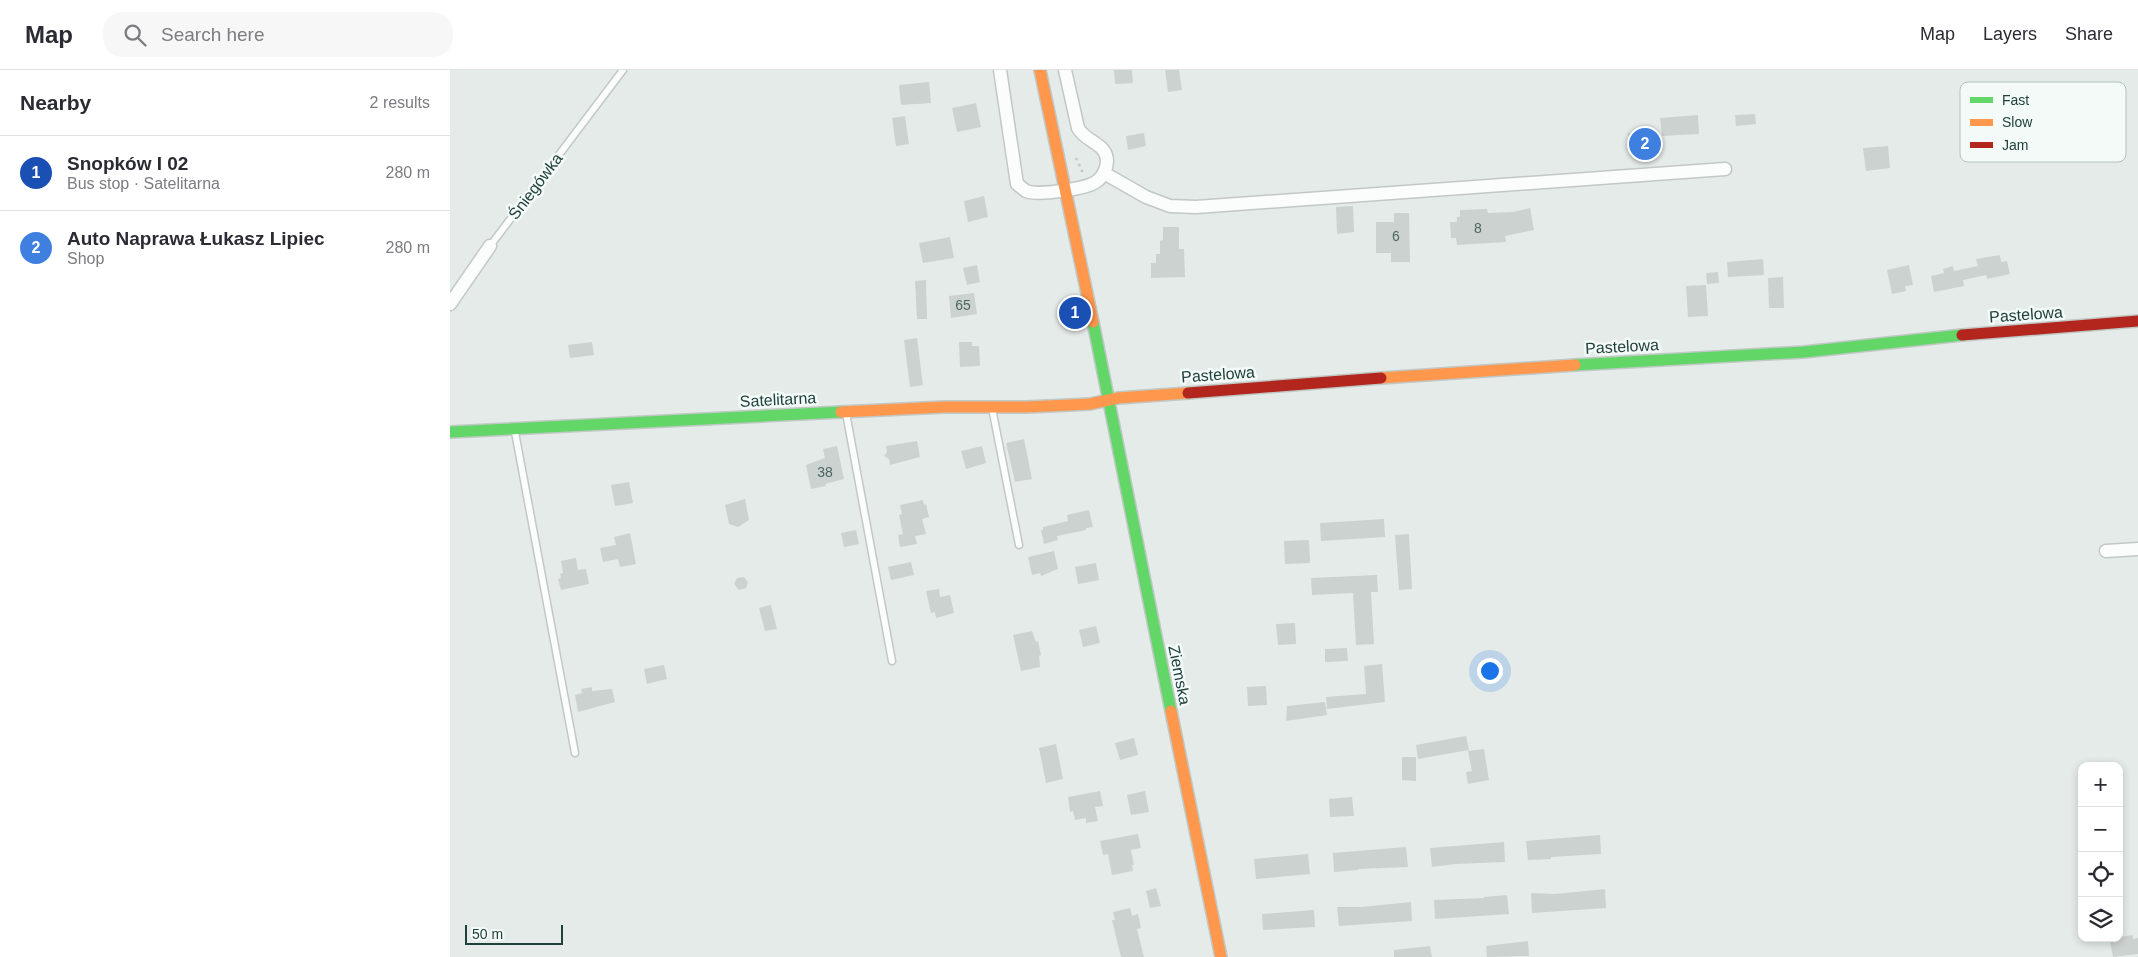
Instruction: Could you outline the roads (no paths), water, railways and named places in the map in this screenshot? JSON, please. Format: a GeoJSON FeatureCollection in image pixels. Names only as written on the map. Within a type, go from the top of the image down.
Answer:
{"type":"FeatureCollection","features":[{"type":"Feature","properties":{"kind":"street"},"geometry":{"type":"LineString","coordinates":[[1000,70],[1017,184],[1027,192],[1042,193],[1089,186],[1098,181],[1104,173],[1107,162],[1105,152],[1099,144],[1082,134],[1078,128],[1065,70]]}},
{"type":"Feature","properties":{"kind":"street","name":"Ziemska"},"geometry":{"type":"LineString","coordinates":[[1040,70],[1220,957]]}},
{"type":"Feature","properties":{"kind":"street"},"geometry":{"type":"LineString","coordinates":[[1104,173],[1146,197],[1170,206],[1196,207],[1374,198],[1725,170]]}},
{"type":"Feature","properties":{"kind":"street","name":"Śniegówka"},"geometry":{"type":"LineString","coordinates":[[450,304],[490,246]]}},
{"type":"Feature","properties":{"kind":"street","name":"Pastelowa"},"geometry":{"type":"LineString","coordinates":[[1108,400],[1457,372],[1804,352],[1971,334],[2138,321]]}},
{"type":"Feature","properties":{"kind":"street","name":"Satelitarna"},"geometry":{"type":"LineString","coordinates":[[450,432],[944,407],[1090,404],[1108,400]]}},
{"type":"Feature","properties":{"kind":"street"},"geometry":{"type":"LineString","coordinates":[[2106,551],[2138,549]]}},
{"type":"Feature","properties":{"kind":"lane","name":"Śniegówka"},"geometry":{"type":"LineString","coordinates":[[490,246],[623,70]]}},
{"type":"Feature","properties":{"kind":"lane"},"geometry":{"type":"LineString","coordinates":[[992,407],[1019,545]]}},
{"type":"Feature","properties":{"kind":"lane"},"geometry":{"type":"LineString","coordinates":[[846,412],[892,662]]}},
{"type":"Feature","properties":{"kind":"lane"},"geometry":{"type":"LineString","coordinates":[[514,430],[575,753]]}},
{"type":"Feature","properties":{"kind":"place","name":"Auto Naprawa Łukasz Lipiec"},"geometry":{"type":"Point","coordinates":[1645,144]}},
{"type":"Feature","properties":{"kind":"place","name":"Snopków I 02"},"geometry":{"type":"Point","coordinates":[1075,313]}}]}
